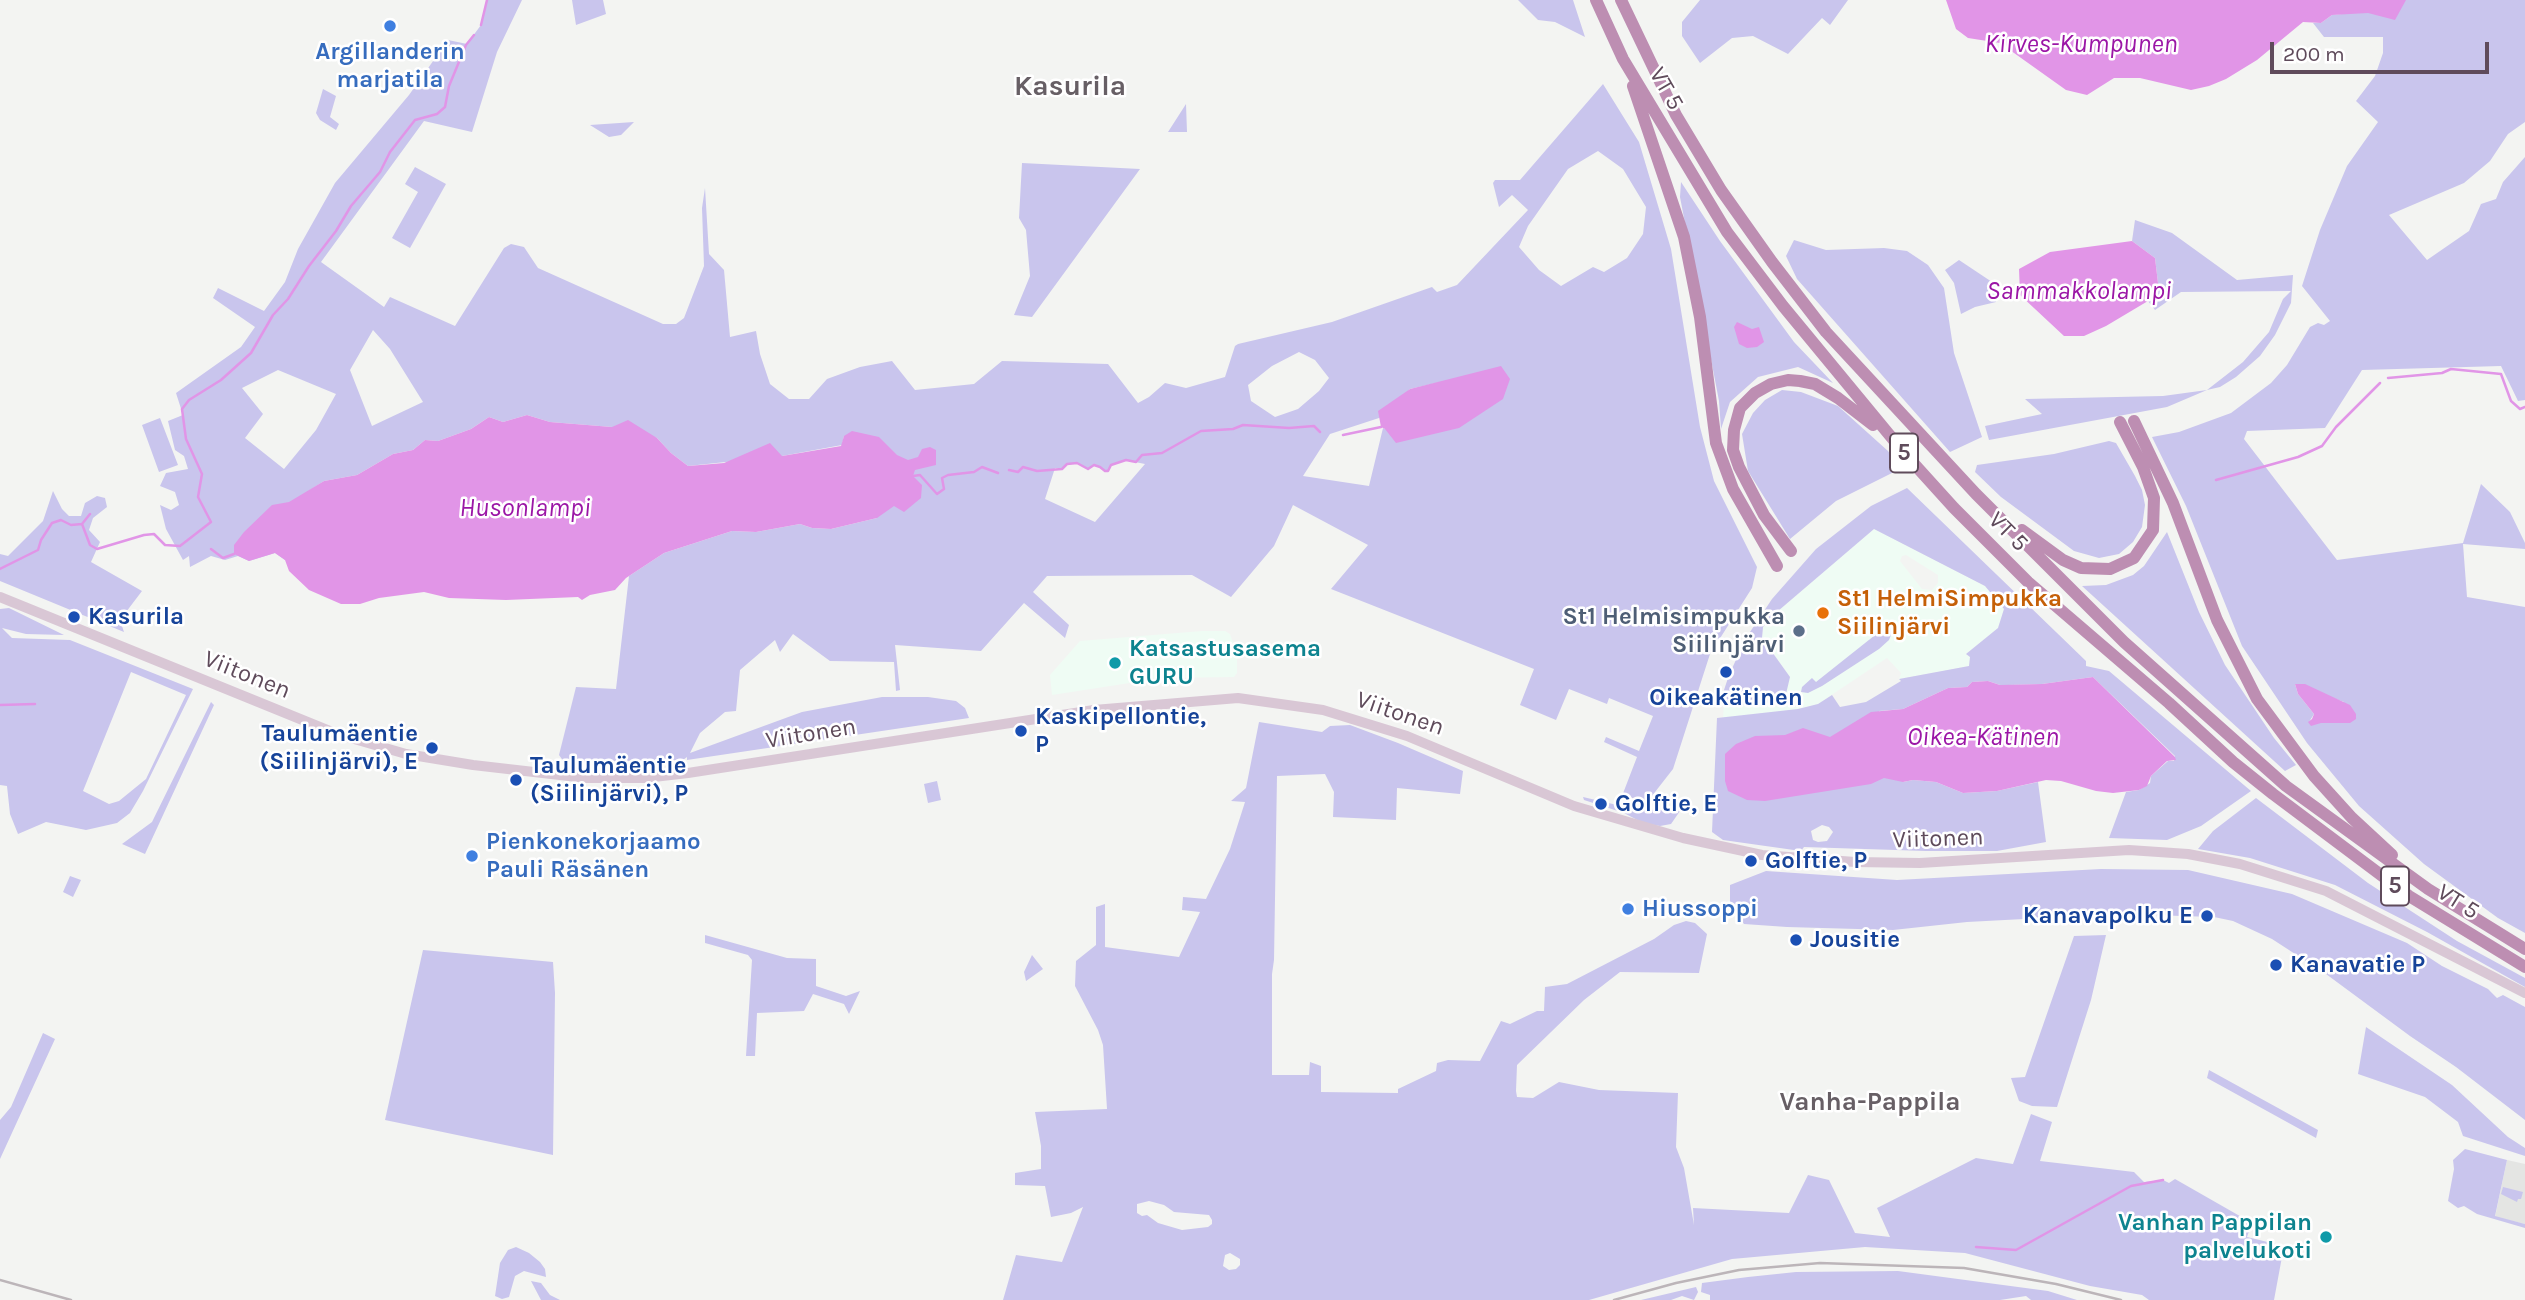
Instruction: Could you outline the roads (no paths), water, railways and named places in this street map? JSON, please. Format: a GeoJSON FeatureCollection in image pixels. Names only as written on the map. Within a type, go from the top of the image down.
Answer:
{"type":"FeatureCollection","features":[{"type":"Feature","properties":{"kind":"highway","name":"VT 5"},"geometry":{"type":"LineString","coordinates":[[1596,0],[1623,59],[1727,232],[1783,306],[1906,456],[1954,508],[2028,582],[2258,782],[2409,896],[2525,967]]}},
{"type":"Feature","properties":{"kind":"highway","name":"VT 5"},"geometry":{"type":"LineString","coordinates":[[1621,0],[1676,115],[1721,190],[1772,262],[1826,332],[1976,494],[2124,642],[2287,786],[2428,889],[2525,948]]}},
{"type":"Feature","properties":{"kind":"highway"},"geometry":{"type":"LineString","coordinates":[[1623,59],[1684,237],[1700,317],[1716,443],[1733,489],[1777,566]]}},
{"type":"Feature","properties":{"kind":"highway"},"geometry":{"type":"LineString","coordinates":[[1791,551],[1765,514],[1739,467],[1734,450],[1734,430],[1740,408],[1755,393],[1771,384],[1788,380],[1815,384],[1858,411],[1906,456]]}},
{"type":"Feature","properties":{"kind":"highway"},"geometry":{"type":"LineString","coordinates":[[2134,421],[2173,503],[2208,600],[2257,699],[2314,776],[2352,818],[2428,889]]}},
{"type":"Feature","properties":{"kind":"highway"},"geometry":{"type":"LineString","coordinates":[[1976,494],[2063,560],[2081,568],[2095,570],[2124,564],[2134,558],[2145,544],[2153,530],[2155,514],[2151,485],[2120,422]]}},
{"type":"Feature","properties":{"kind":"main road","name":"Viitonen"},"geometry":{"type":"LineString","coordinates":[[0,597],[337,734],[406,754],[472,765],[586,778],[645,778],[1094,710],[1238,698],[1323,710],[1407,736],[1574,806],[1683,838],[1762,855],[1855,862],[1920,863],[2129,850],[2188,854],[2240,864],[2326,891],[2525,993]]}},
{"type":"Feature","properties":{"kind":"water","name":"Kirves-Kumpunen"},"geometry":{"type":"Polygon","coordinates":[[[1946,0],[2406,0],[2395,20],[2368,13],[2332,15],[2321,23],[2303,22],[2257,60],[2209,86],[2191,90],[2140,78],[2114,78],[2087,95],[2066,90],[2000,43],[1968,38],[1956,29],[1946,0]]]}},
{"type":"Feature","properties":{"kind":"water","name":"Sammakkolampi"},"geometry":{"type":"Polygon","coordinates":[[[2132,241],[2155,258],[2158,283],[2148,301],[2106,326],[2084,336],[2064,336],[2020,295],[2019,269],[2050,252],[2132,241]]]}},
{"type":"Feature","properties":{"kind":"water"},"geometry":{"type":"Polygon","coordinates":[[[1737,322],[1752,329],[1759,327],[1764,342],[1757,347],[1747,348],[1739,344],[1734,327],[1737,322]]]}},
{"type":"Feature","properties":{"kind":"water"},"geometry":{"type":"Polygon","coordinates":[[[1501,366],[1510,379],[1503,399],[1459,428],[1396,443],[1381,427],[1378,411],[1410,389],[1501,366]]]}},
{"type":"Feature","properties":{"kind":"water","name":"Husonlampi"},"geometry":{"type":"Polygon","coordinates":[[[527,415],[550,422],[612,427],[628,420],[657,438],[688,466],[724,463],[770,443],[782,456],[841,446],[844,436],[852,431],[879,437],[897,455],[908,460],[918,457],[922,449],[930,447],[936,450],[936,465],[915,470],[913,476],[922,485],[921,498],[904,512],[894,506],[877,518],[831,529],[800,524],[756,532],[732,531],[664,553],[626,578],[615,590],[590,595],[582,600],[578,597],[506,600],[449,598],[424,592],[379,598],[360,604],[341,604],[309,590],[289,571],[285,560],[275,553],[249,561],[234,554],[234,545],[244,532],[272,505],[289,502],[324,481],[357,475],[393,454],[413,450],[425,440],[438,441],[471,429],[489,417],[503,422],[527,415]]]}},
{"type":"Feature","properties":{"kind":"water","name":"Oikea-Kätinen"},"geometry":{"type":"Polygon","coordinates":[[[2093,677],[2175,757],[2176,760],[2167,761],[2151,776],[2147,786],[2139,790],[2113,793],[2046,780],[1997,791],[1963,793],[1936,782],[1903,782],[1884,778],[1871,784],[1765,801],[1747,800],[1728,791],[1725,781],[1725,754],[1736,744],[1755,736],[1785,735],[1803,728],[1830,737],[1871,712],[1903,709],[1948,688],[1967,687],[1972,682],[1988,681],[2000,685],[2042,684],[2093,677]]]}},
{"type":"Feature","properties":{"kind":"water"},"geometry":{"type":"Polygon","coordinates":[[[2295,684],[2305,684],[2350,705],[2356,719],[2350,723],[2321,723],[2311,726],[2308,722],[2314,714],[2298,694],[2295,684]]]}},
{"type":"Feature","properties":{"kind":"waterway"},"geometry":{"type":"LineString","coordinates":[[481,25],[487,0]]}},
{"type":"Feature","properties":{"kind":"waterway"},"geometry":{"type":"LineString","coordinates":[[0,569],[38,550],[52,523],[61,520],[71,525],[82,524],[90,545],[97,549],[154,534],[165,545],[180,546],[211,522],[198,497],[202,474],[186,439],[182,409],[189,400],[221,380],[251,353],[273,315],[288,299],[351,206],[380,172],[390,152],[415,120],[437,114],[445,107],[449,86],[466,45],[474,35]]}},
{"type":"Feature","properties":{"kind":"waterway"},"geometry":{"type":"LineString","coordinates":[[2388,378],[2442,373],[2451,369],[2501,374],[2511,401],[2520,409],[2525,407]]}},
{"type":"Feature","properties":{"kind":"waterway"},"geometry":{"type":"LineString","coordinates":[[2216,480],[2298,457],[2322,446],[2336,427],[2380,383]]}},
{"type":"Feature","properties":{"kind":"waterway"},"geometry":{"type":"LineString","coordinates":[[1009,470],[1018,472],[1023,467],[1037,471],[1062,469],[1067,464],[1077,463],[1088,469],[1094,465],[1108,471],[1111,465],[1126,460],[1136,462],[1142,455],[1162,453],[1201,431],[1233,429],[1243,425],[1289,428],[1314,426],[1320,432]]}},
{"type":"Feature","properties":{"kind":"waterway"},"geometry":{"type":"LineString","coordinates":[[1343,435],[1381,427]]}},
{"type":"Feature","properties":{"kind":"waterway"},"geometry":{"type":"LineString","coordinates":[[913,476],[920,475],[937,494],[944,489],[942,478],[948,475],[974,472],[982,467],[998,473]]}},
{"type":"Feature","properties":{"kind":"waterway"},"geometry":{"type":"LineString","coordinates":[[82,524],[90,514]]}},
{"type":"Feature","properties":{"kind":"waterway"},"geometry":{"type":"LineString","coordinates":[[211,549],[223,558],[234,554]]}},
{"type":"Feature","properties":{"kind":"waterway"},"geometry":{"type":"LineString","coordinates":[[0,705],[35,704]]}},
{"type":"Feature","properties":{"kind":"waterway"},"geometry":{"type":"LineString","coordinates":[[1976,1247],[2016,1250],[2131,1186],[2163,1180]]}},
{"type":"Feature","properties":{"kind":"railway"},"geometry":{"type":"LineString","coordinates":[[1614,1300],[1739,1270],[1820,1263],[1964,1268],[2056,1284],[2121,1300]]}},
{"type":"Feature","properties":{"kind":"railway"},"geometry":{"type":"LineString","coordinates":[[0,1280],[71,1300]]}},
{"type":"Feature","properties":{"kind":"place","name":"Argillanderin marjatila"},"geometry":{"type":"Point","coordinates":[390,26]}},
{"type":"Feature","properties":{"kind":"place","name":"St1 HelmiSimpukka Siilinjärvi"},"geometry":{"type":"Point","coordinates":[1823,613]}},
{"type":"Feature","properties":{"kind":"place","name":"Kasurila"},"geometry":{"type":"Point","coordinates":[74,617]}},
{"type":"Feature","properties":{"kind":"place","name":"St1 Helmisimpukka Siilinjärvi"},"geometry":{"type":"Point","coordinates":[1799,631]}},
{"type":"Feature","properties":{"kind":"place","name":"Katsastusasema GURU"},"geometry":{"type":"Point","coordinates":[1115,663]}},
{"type":"Feature","properties":{"kind":"place","name":"Oikeakätinen"},"geometry":{"type":"Point","coordinates":[1726,672]}},
{"type":"Feature","properties":{"kind":"place","name":"Kaskipellontie, P"},"geometry":{"type":"Point","coordinates":[1021,731]}},
{"type":"Feature","properties":{"kind":"place","name":"Taulumäentie (Siilinjärvi), E"},"geometry":{"type":"Point","coordinates":[432,748]}},
{"type":"Feature","properties":{"kind":"place","name":"Taulumäentie (Siilinjärvi), P"},"geometry":{"type":"Point","coordinates":[516,780]}},
{"type":"Feature","properties":{"kind":"place","name":"Golftie, E"},"geometry":{"type":"Point","coordinates":[1601,804]}},
{"type":"Feature","properties":{"kind":"place","name":"Pienkonekorjaamo Pauli Räsänen"},"geometry":{"type":"Point","coordinates":[472,856]}},
{"type":"Feature","properties":{"kind":"place","name":"Golftie, P"},"geometry":{"type":"Point","coordinates":[1751,861]}},
{"type":"Feature","properties":{"kind":"place","name":"Hiussoppi"},"geometry":{"type":"Point","coordinates":[1628,909]}},
{"type":"Feature","properties":{"kind":"place","name":"Kanavapolku E"},"geometry":{"type":"Point","coordinates":[2207,916]}},
{"type":"Feature","properties":{"kind":"place","name":"Jousitie"},"geometry":{"type":"Point","coordinates":[1796,940]}},
{"type":"Feature","properties":{"kind":"place","name":"Kanavatie P"},"geometry":{"type":"Point","coordinates":[2276,965]}},
{"type":"Feature","properties":{"kind":"place","name":"Vanhan Pappilan palvelukoti"},"geometry":{"type":"Point","coordinates":[2326,1237]}},
{"type":"Feature","properties":{"kind":"district","name":"Kasurila"},"geometry":{"type":"Point","coordinates":[1070,87]}},
{"type":"Feature","properties":{"kind":"district","name":"Vanha-Pappila"},"geometry":{"type":"Point","coordinates":[1870,1103]}}]}
